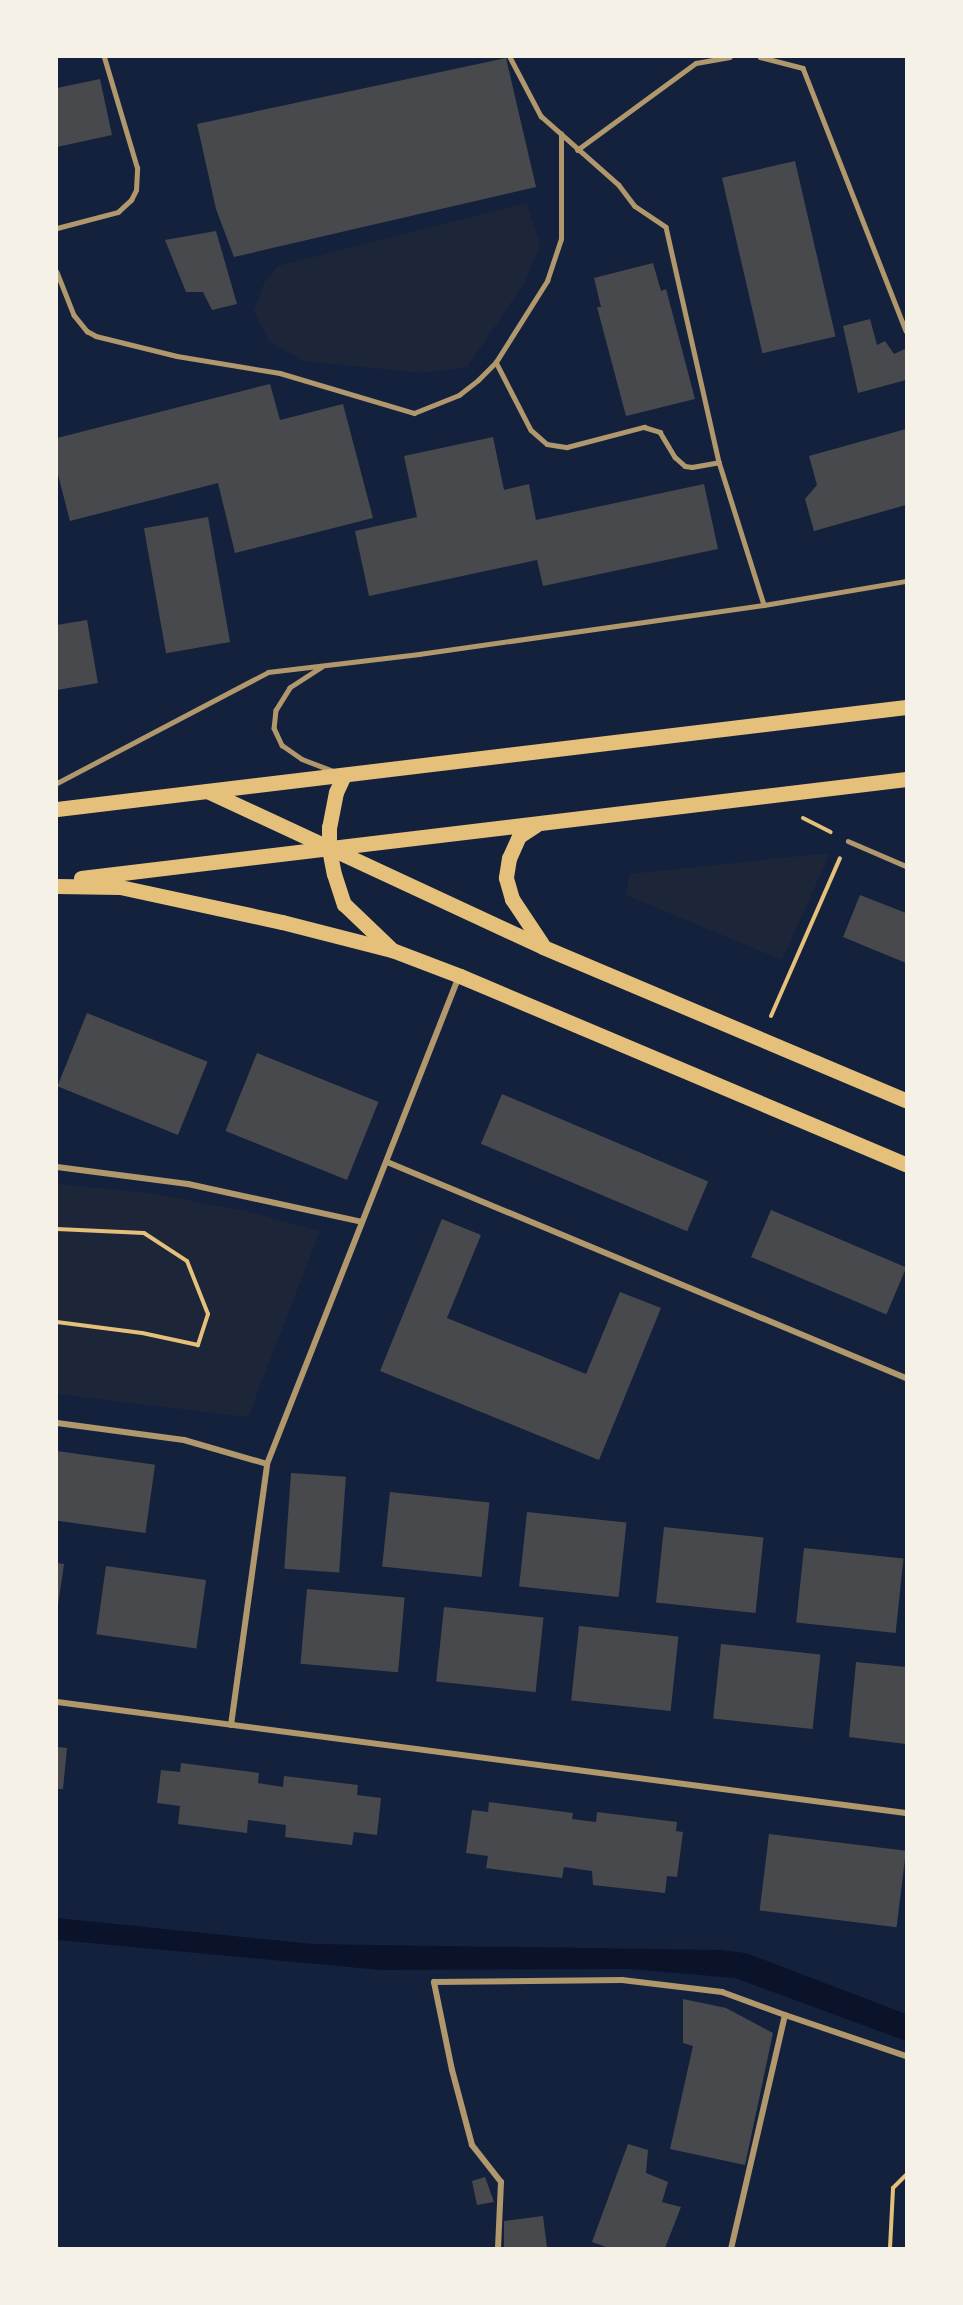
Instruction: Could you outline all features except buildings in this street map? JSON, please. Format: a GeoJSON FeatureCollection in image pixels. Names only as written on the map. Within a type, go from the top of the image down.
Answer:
{"type":"FeatureCollection","features":[{"type":"Feature","properties":{"kind":"main road"},"geometry":{"type":"LineString","coordinates":[[57,809],[906,707]]}},
{"type":"Feature","properties":{"kind":"main road"},"geometry":{"type":"LineString","coordinates":[[344,775],[332,810],[329,849],[344,904],[392,950]]}},
{"type":"Feature","properties":{"kind":"main road"},"geometry":{"type":"LineString","coordinates":[[57,881],[906,779]]}},
{"type":"Feature","properties":{"kind":"main road"},"geometry":{"type":"LineString","coordinates":[[207,791],[543,947],[906,1100]]}},
{"type":"Feature","properties":{"kind":"main road"},"geometry":{"type":"LineString","coordinates":[[538,824],[519,836],[509,858],[506,878],[512,899],[543,947]]}},
{"type":"Feature","properties":{"kind":"main road"},"geometry":{"type":"LineString","coordinates":[[57,886],[120,886],[282,922],[392,950],[460,976],[906,1164]]}},
{"type":"Feature","properties":{"kind":"street"},"geometry":{"type":"LineString","coordinates":[[231,1725],[267,1464],[460,976]]}},
{"type":"Feature","properties":{"kind":"street"},"geometry":{"type":"LineString","coordinates":[[387,1162],[906,1378]]}},
{"type":"Feature","properties":{"kind":"street"},"geometry":{"type":"LineString","coordinates":[[57,1167],[189,1184],[362,1222]]}},
{"type":"Feature","properties":{"kind":"street"},"geometry":{"type":"LineString","coordinates":[[57,1423],[184,1440],[267,1464]]}},
{"type":"Feature","properties":{"kind":"street"},"geometry":{"type":"LineString","coordinates":[[57,1702],[906,1813]]}},
{"type":"Feature","properties":{"kind":"street"},"geometry":{"type":"LineString","coordinates":[[498,2248],[501,2182],[472,2145],[452,2070],[434,1982],[622,1980],[722,1992],[906,2056]]}},
{"type":"Feature","properties":{"kind":"street"},"geometry":{"type":"LineString","coordinates":[[731,2248],[785,2015]]}},
{"type":"Feature","properties":{"kind":"lane"},"geometry":{"type":"LineString","coordinates":[[57,228],[118,212],[131,200],[136,190],[137,168],[104,57]]}},
{"type":"Feature","properties":{"kind":"lane"},"geometry":{"type":"LineString","coordinates":[[510,57],[542,116],[577,150],[619,185],[635,206],[666,228],[719,462],[764,605]]}},
{"type":"Feature","properties":{"kind":"lane"},"geometry":{"type":"LineString","coordinates":[[577,150],[696,63],[729,57]]}},
{"type":"Feature","properties":{"kind":"lane"},"geometry":{"type":"LineString","coordinates":[[760,57],[802,68],[906,332]]}},
{"type":"Feature","properties":{"kind":"lane"},"geometry":{"type":"LineString","coordinates":[[57,272],[74,315],[87,331],[96,336],[177,356],[280,373],[414,413],[459,395],[496,362],[548,281],[561,239],[561,134]]}},
{"type":"Feature","properties":{"kind":"lane"},"geometry":{"type":"LineString","coordinates":[[496,362],[531,430],[546,444],[567,447],[644,427],[660,432],[675,457],[685,466],[692,468],[719,462]]}},
{"type":"Feature","properties":{"kind":"lane"},"geometry":{"type":"LineString","coordinates":[[57,783],[268,672],[419,654],[764,605],[906,581]]}},
{"type":"Feature","properties":{"kind":"lane"},"geometry":{"type":"LineString","coordinates":[[324,666],[290,688],[276,710],[274,728],[282,745],[302,759],[344,775]]}},
{"type":"Feature","properties":{"kind":"lane"},"geometry":{"type":"LineString","coordinates":[[848,841],[906,866]]}},
{"type":"Feature","properties":{"kind":"path"},"geometry":{"type":"LineString","coordinates":[[761,1039],[848,841]]}},
{"type":"Feature","properties":{"kind":"path"},"geometry":{"type":"LineString","coordinates":[[57,1228],[144,1233],[187,1261],[208,1314],[198,1345],[142,1333],[57,1322]]}},
{"type":"Feature","properties":{"kind":"path"},"geometry":{"type":"LineString","coordinates":[[890,2248],[893,2188],[906,2175]]}},
{"type":"Feature","properties":{"kind":"shaded area"},"geometry":{"type":"Polygon","coordinates":[[[527,203],[540,245],[525,282],[467,367],[421,373],[303,361],[269,341],[254,311],[264,283],[278,266],[527,203]]]}},
{"type":"Feature","properties":{"kind":"shaded area"},"geometry":{"type":"Polygon","coordinates":[[[830,853],[782,960],[626,895],[629,874],[830,853]]]}},
{"type":"Feature","properties":{"kind":"shaded area"},"geometry":{"type":"Polygon","coordinates":[[[57,1184],[150,1193],[246,1211],[320,1231],[248,1417],[57,1394],[57,1184]]]}},
{"type":"Feature","properties":{"kind":"shaded area"},"geometry":{"type":"Polygon","coordinates":[[[57,1918],[313,1944],[720,1950],[746,1953],[906,2014],[906,2041],[735,1978],[629,1969],[381,1970],[57,1940],[57,1918]]]}}]}
